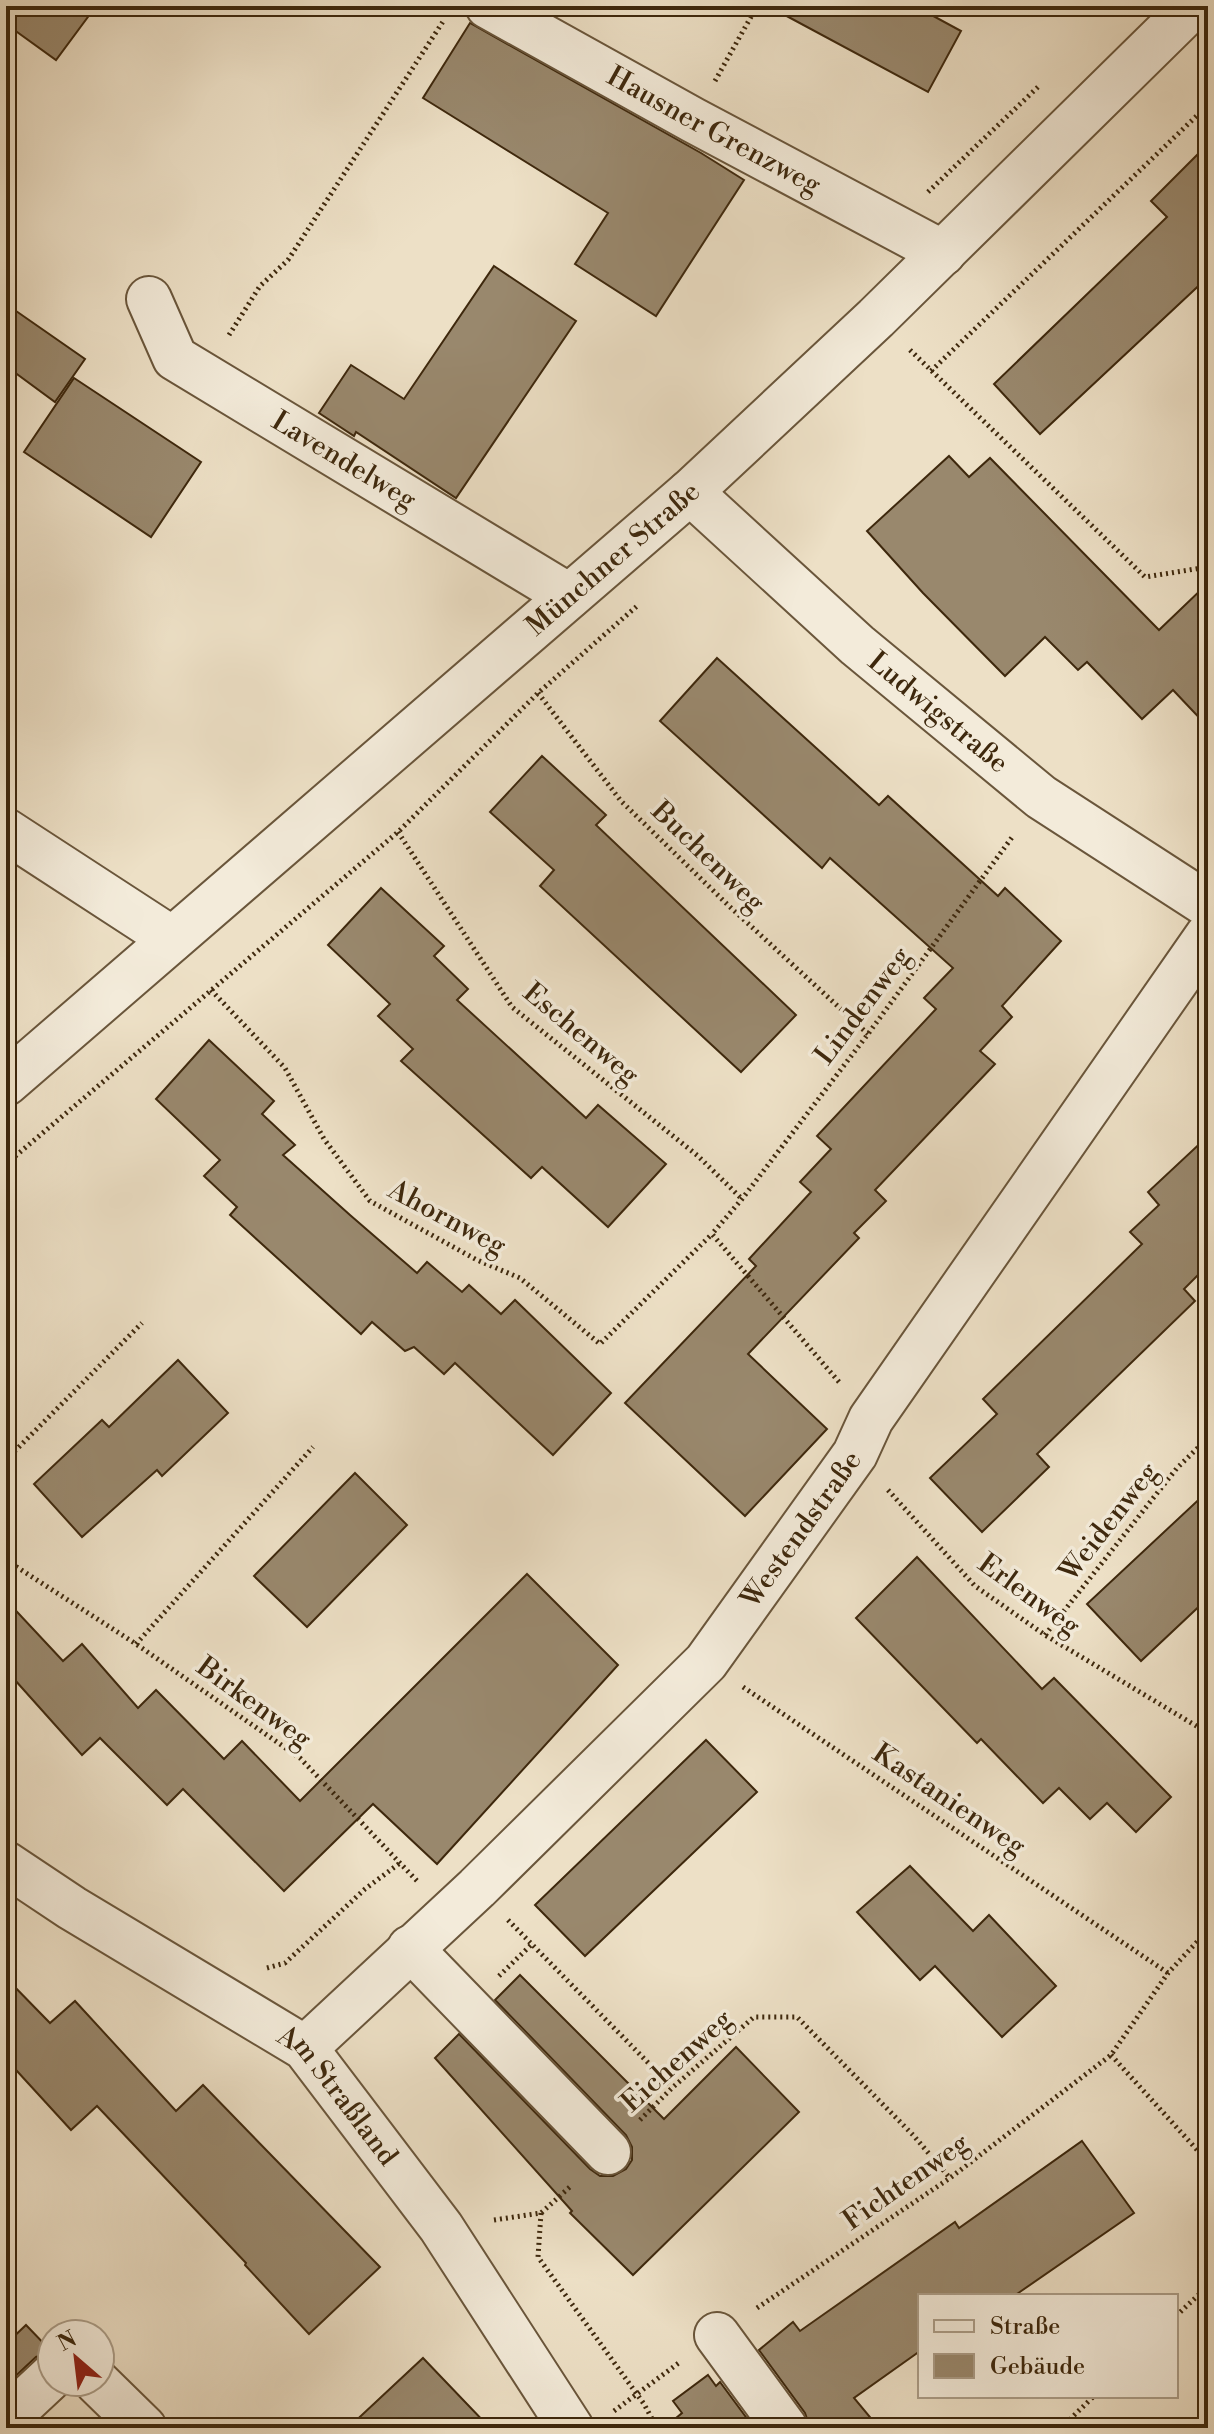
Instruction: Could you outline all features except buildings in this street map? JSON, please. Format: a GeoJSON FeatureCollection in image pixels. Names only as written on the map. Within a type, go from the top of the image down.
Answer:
{"type":"FeatureCollection","features":[{"type":"Feature","properties":{"kind":"street","name":"Hausner Grenzweg"},"geometry":{"type":"LineString","coordinates":[[488,6],[943,253]]}},
{"type":"Feature","properties":{"kind":"street","name":"Münchner Straße"},"geometry":{"type":"LineString","coordinates":[[6,1083],[690,492],[876,318],[1193,6]]}},
{"type":"Feature","properties":{"kind":"street","name":"Lavendelweg"},"geometry":{"type":"LineString","coordinates":[[149,299],[175,358],[569,596]]}},
{"type":"Feature","properties":{"kind":"street","name":"Ludwigstraße"},"geometry":{"type":"LineString","coordinates":[[690,492],[857,645],[1041,797],[1208,905]]}},
{"type":"Feature","properties":{"kind":"street"},"geometry":{"type":"LineString","coordinates":[[6,831],[172,939]]}},
{"type":"Feature","properties":{"kind":"street","name":"Westendstraße"},"geometry":{"type":"LineString","coordinates":[[305,2048],[462,1902],[706,1662],[1208,935]]}},
{"type":"Feature","properties":{"kind":"street","name":"Am Straßland"},"geometry":{"type":"LineString","coordinates":[[6,1864],[305,2048],[586,2424]]}},
{"type":"Feature","properties":{"kind":"street"},"geometry":{"type":"LineString","coordinates":[[410,1948],[608,2152]]}},
{"type":"Feature","properties":{"kind":"street"},"geometry":{"type":"LineString","coordinates":[[717,2335],[785,2428]]}},
{"type":"Feature","properties":{"kind":"street"},"geometry":{"type":"LineString","coordinates":[[6,2419],[36,2391]]}},
{"type":"Feature","properties":{"kind":"street"},"geometry":{"type":"LineString","coordinates":[[113,2398],[144,2428]]}},
{"type":"Feature","properties":{"kind":"path"},"geometry":{"type":"LineString","coordinates":[[693,120],[757,6]]}},
{"type":"Feature","properties":{"kind":"path"},"geometry":{"type":"LineString","coordinates":[[203,375],[260,286],[288,260],[444,19]]}},
{"type":"Feature","properties":{"kind":"path"},"geometry":{"type":"LineString","coordinates":[[892,226],[1042,83]]}},
{"type":"Feature","properties":{"kind":"path"},"geometry":{"type":"LineString","coordinates":[[931,371],[1208,105]]}},
{"type":"Feature","properties":{"kind":"path"},"geometry":{"type":"LineString","coordinates":[[876,318],[1145,577],[1208,567]]}},
{"type":"Feature","properties":{"kind":"path"},"geometry":{"type":"LineString","coordinates":[[6,1164],[398,832],[538,693],[644,599]]}},
{"type":"Feature","properties":{"kind":"path","name":"Buchenweg"},"geometry":{"type":"LineString","coordinates":[[538,693],[621,801],[868,1034]]}},
{"type":"Feature","properties":{"kind":"path","name":"Lindenweg"},"geometry":{"type":"LineString","coordinates":[[600,1344],[712,1234],[742,1199],[868,1034],[1041,797]]}},
{"type":"Feature","properties":{"kind":"path","name":"Eschenweg"},"geometry":{"type":"LineString","coordinates":[[398,832],[512,1007],[698,1156],[742,1199]]}},
{"type":"Feature","properties":{"kind":"path","name":"Ahornweg"},"geometry":{"type":"LineString","coordinates":[[211,990],[285,1068],[324,1139],[370,1201],[477,1260],[520,1278],[600,1344]]}},
{"type":"Feature","properties":{"kind":"path"},"geometry":{"type":"LineString","coordinates":[[712,1234],[863,1436]]}},
{"type":"Feature","properties":{"kind":"path"},"geometry":{"type":"LineString","coordinates":[[6,1460],[142,1323]]}},
{"type":"Feature","properties":{"kind":"path","name":"Erlenweg"},"geometry":{"type":"LineString","coordinates":[[863,1436],[975,1586],[1045,1635],[1208,1733]]}},
{"type":"Feature","properties":{"kind":"path","name":"Weidenweg"},"geometry":{"type":"LineString","coordinates":[[1045,1635],[1177,1468],[1208,1438]]}},
{"type":"Feature","properties":{"kind":"path"},"geometry":{"type":"LineString","coordinates":[[136,1644],[313,1447]]}},
{"type":"Feature","properties":{"kind":"path","name":"Birkenweg"},"geometry":{"type":"LineString","coordinates":[[6,1560],[136,1644],[300,1758],[400,1863],[462,1902],[672,2088]]}},
{"type":"Feature","properties":{"kind":"path","name":"Kastanienweg"},"geometry":{"type":"LineString","coordinates":[[706,1662],[1168,1973]]}},
{"type":"Feature","properties":{"kind":"path"},"geometry":{"type":"LineString","coordinates":[[261,1969],[285,1963],[365,1889],[400,1863]]}},
{"type":"Feature","properties":{"kind":"path","name":"Fichtenweg"},"geometry":{"type":"LineString","coordinates":[[586,2424],[637,2394],[717,2335],[950,2178],[1111,2055],[1168,1973],[1208,1930]]}},
{"type":"Feature","properties":{"kind":"path","name":"Eichenweg"},"geometry":{"type":"LineString","coordinates":[[541,2213],[672,2088],[754,2017],[797,2017],[913,2135],[950,2178]]}},
{"type":"Feature","properties":{"kind":"path"},"geometry":{"type":"LineString","coordinates":[[1111,2055],[1208,2162]]}},
{"type":"Feature","properties":{"kind":"path"},"geometry":{"type":"LineString","coordinates":[[441,2227],[541,2213],[538,2257],[637,2394],[657,2428]]}},
{"type":"Feature","properties":{"kind":"path"},"geometry":{"type":"LineString","coordinates":[[1178,2314],[1207,2289]]}},
{"type":"Feature","properties":{"kind":"path"},"geometry":{"type":"LineString","coordinates":[[1061,2428],[1092,2398]]}}]}
